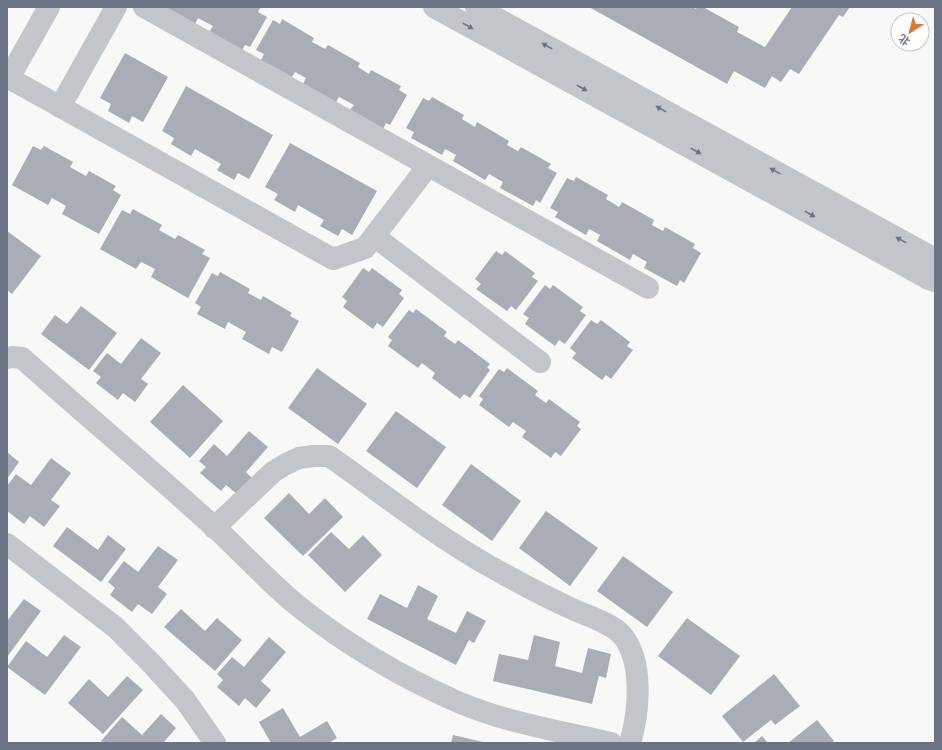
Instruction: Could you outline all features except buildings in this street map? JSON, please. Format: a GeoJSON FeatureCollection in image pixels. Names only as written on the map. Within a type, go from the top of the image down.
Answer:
{"type":"FeatureCollection","features":[{"type":"Feature","properties":{"kind":"street"},"geometry":{"type":"LineString","coordinates":[[49,7],[8,77],[332,260],[365,248],[428,166]]}},
{"type":"Feature","properties":{"kind":"street"},"geometry":{"type":"LineString","coordinates":[[60,107],[116,7]]}},
{"type":"Feature","properties":{"kind":"street"},"geometry":{"type":"LineString","coordinates":[[144,7],[648,288]]}},
{"type":"Feature","properties":{"kind":"street"},"geometry":{"type":"LineString","coordinates":[[434,7],[935,281]]}},
{"type":"Feature","properties":{"kind":"street"},"geometry":{"type":"LineString","coordinates":[[476,7],[935,259]]}},
{"type":"Feature","properties":{"kind":"street"},"geometry":{"type":"LineString","coordinates":[[374,236],[540,362]]}},
{"type":"Feature","properties":{"kind":"street"},"geometry":{"type":"LineString","coordinates":[[7,358],[22,358],[214,528],[258,571],[298,605],[339,636],[378,661],[418,683],[503,719],[611,743]]}},
{"type":"Feature","properties":{"kind":"street"},"geometry":{"type":"LineString","coordinates":[[214,528],[280,468],[300,458],[329,456],[440,535],[489,566],[570,608],[612,627],[621,634],[632,652],[637,677],[637,711],[630,743]]}},
{"type":"Feature","properties":{"kind":"street"},"geometry":{"type":"LineString","coordinates":[[7,544],[115,627],[185,700],[215,743]]}}]}
